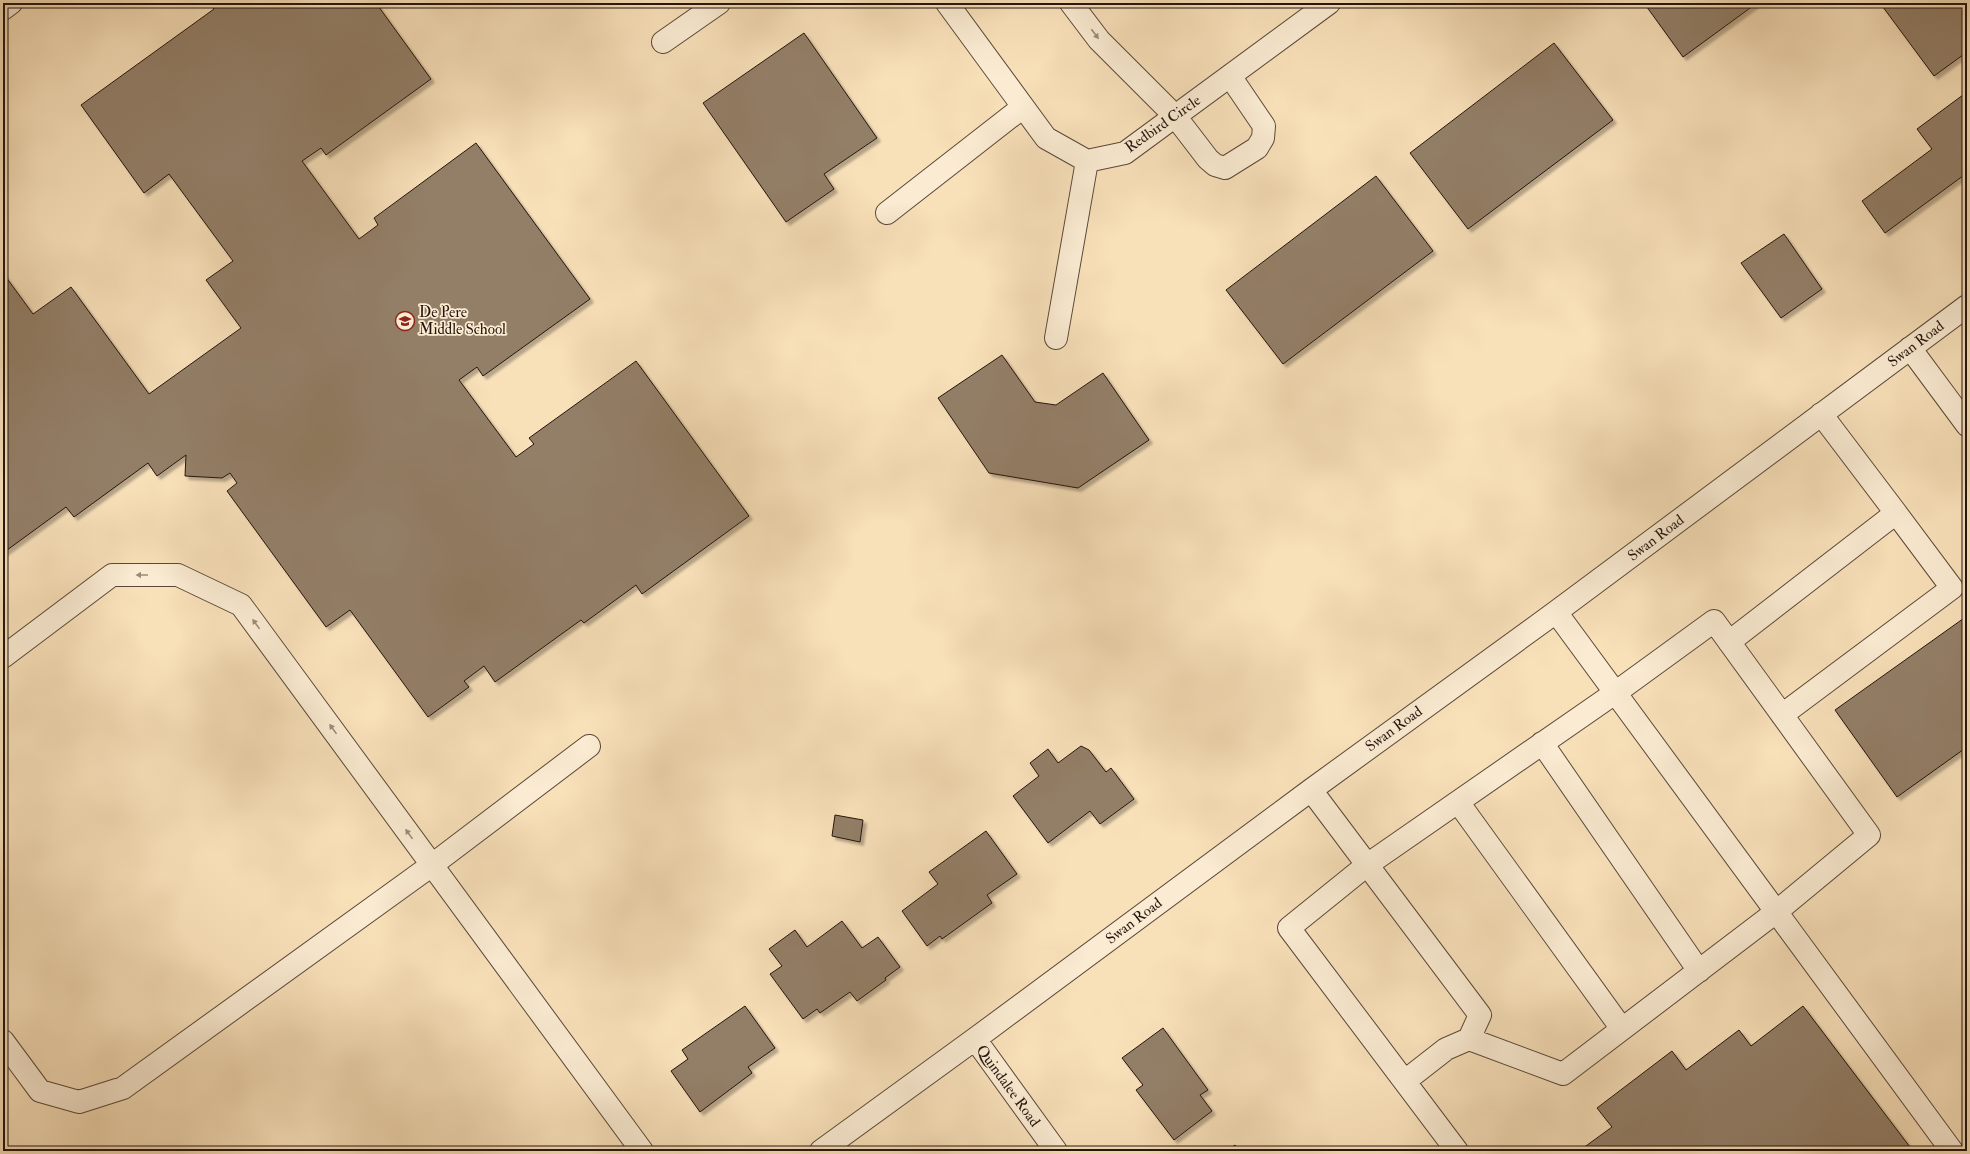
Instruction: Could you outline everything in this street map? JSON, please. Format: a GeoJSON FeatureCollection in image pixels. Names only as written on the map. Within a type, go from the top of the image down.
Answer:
{"type":"FeatureCollection","features":[{"type":"Feature","properties":{"kind":"street"},"geometry":{"type":"LineString","coordinates":[[3,9],[11,3]]}},
{"type":"Feature","properties":{"kind":"street"},"geometry":{"type":"LineString","coordinates":[[663,42],[719,3]]}},
{"type":"Feature","properties":{"kind":"street"},"geometry":{"type":"LineString","coordinates":[[947,3],[1046,138],[1087,161],[1056,338]]}},
{"type":"Feature","properties":{"kind":"street"},"geometry":{"type":"LineString","coordinates":[[1071,3],[1099,40],[1175,116],[1208,159],[1225,168],[1258,148],[1264,138],[1264,126],[1230,76]]}},
{"type":"Feature","properties":{"kind":"street","name":"Redbird Circle"},"geometry":{"type":"LineString","coordinates":[[1087,161],[1125,153],[1329,3]]}},
{"type":"Feature","properties":{"kind":"street"},"geometry":{"type":"LineString","coordinates":[[887,213],[1023,107]]}},
{"type":"Feature","properties":{"kind":"street","name":"Swan Road"},"geometry":{"type":"LineString","coordinates":[[821,1151],[975,1040],[1311,790],[1556,612],[1967,306]]}},
{"type":"Feature","properties":{"kind":"street"},"geometry":{"type":"LineString","coordinates":[[1910,348],[1967,425]]}},
{"type":"Feature","properties":{"kind":"street"},"geometry":{"type":"LineString","coordinates":[[1782,715],[1952,588],[1821,414]]}},
{"type":"Feature","properties":{"kind":"street"},"geometry":{"type":"LineString","coordinates":[[1729,642],[1896,513]]}},
{"type":"Feature","properties":{"kind":"street"},"geometry":{"type":"LineString","coordinates":[[3,657],[112,576],[178,575],[242,605],[642,1151]]}},
{"type":"Feature","properties":{"kind":"street"},"geometry":{"type":"LineString","coordinates":[[1556,612],[1952,1151]]}},
{"type":"Feature","properties":{"kind":"street"},"geometry":{"type":"LineString","coordinates":[[1457,1151],[1289,928],[1367,865],[1615,693],[1714,621],[1869,835],[1776,912],[1563,1074],[1469,1039]]}},
{"type":"Feature","properties":{"kind":"street"},"geometry":{"type":"LineString","coordinates":[[1542,743],[1699,971]]}},
{"type":"Feature","properties":{"kind":"street"},"geometry":{"type":"LineString","coordinates":[[3,1041],[40,1091],[79,1102],[123,1088],[432,865],[589,746]]}},
{"type":"Feature","properties":{"kind":"street"},"geometry":{"type":"LineString","coordinates":[[1311,790],[1480,1015],[1469,1039],[1446,1049],[1404,1081]]}},
{"type":"Feature","properties":{"kind":"street"},"geometry":{"type":"LineString","coordinates":[[1458,802],[1622,1029]]}},
{"type":"Feature","properties":{"kind":"street","name":"Quindalee Road"},"geometry":{"type":"LineString","coordinates":[[975,1040],[1056,1151]]}},
{"type":"Feature","properties":{"kind":"building","name":"De Pere Middle School"},"geometry":{"type":"Polygon","coordinates":[[[210,3],[376,3],[431,79],[326,155],[321,148],[302,161],[359,239],[378,225],[374,218],[476,143],[590,299],[483,376],[477,367],[459,380],[516,457],[534,444],[529,438],[636,361],[749,516],[642,594],[636,585],[584,623],[581,620],[495,682],[484,666],[464,681],[469,687],[428,717],[350,610],[326,627],[227,491],[237,483],[230,473],[222,478],[185,476],[186,455],[157,476],[148,463],[74,517],[66,507],[3,553],[3,273],[33,314],[71,287],[149,394],[241,328],[206,280],[233,261],[169,174],[144,193],[81,105],[214,9],[210,3]]]}},
{"type":"Feature","properties":{"kind":"building"},"geometry":{"type":"Polygon","coordinates":[[[1644,3],[1757,3],[1683,57],[1644,3]]]}},
{"type":"Feature","properties":{"kind":"building"},"geometry":{"type":"Polygon","coordinates":[[[1880,3],[1967,3],[1967,52],[1934,76],[1880,3]]]}},
{"type":"Feature","properties":{"kind":"building"},"geometry":{"type":"Polygon","coordinates":[[[804,33],[877,138],[824,174],[834,189],[786,222],[703,103],[804,33]]]}},
{"type":"Feature","properties":{"kind":"building"},"geometry":{"type":"Polygon","coordinates":[[[1554,43],[1613,120],[1468,229],[1410,153],[1554,43]]]}},
{"type":"Feature","properties":{"kind":"building"},"geometry":{"type":"Polygon","coordinates":[[[1967,92],[1967,173],[1885,233],[1862,201],[1932,149],[1917,129],[1967,92]]]}},
{"type":"Feature","properties":{"kind":"building"},"geometry":{"type":"Polygon","coordinates":[[[1376,176],[1433,251],[1283,364],[1226,290],[1376,176]]]}},
{"type":"Feature","properties":{"kind":"building"},"geometry":{"type":"Polygon","coordinates":[[[1784,234],[1822,289],[1781,318],[1741,263],[1784,234]]]}},
{"type":"Feature","properties":{"kind":"building"},"geometry":{"type":"Polygon","coordinates":[[[1002,355],[1035,402],[1056,405],[1103,373],[1149,440],[1078,488],[989,473],[938,398],[1002,355]]]}},
{"type":"Feature","properties":{"kind":"building"},"geometry":{"type":"Polygon","coordinates":[[[1967,616],[1967,747],[1897,797],[1835,710],[1967,616]]]}},
{"type":"Feature","properties":{"kind":"building"},"geometry":{"type":"Polygon","coordinates":[[[1081,746],[1089,750],[1106,772],[1111,768],[1134,799],[1100,824],[1090,811],[1048,843],[1013,796],[1039,776],[1030,763],[1048,749],[1058,763],[1081,746]]]}},
{"type":"Feature","properties":{"kind":"building"},"geometry":{"type":"Polygon","coordinates":[[[835,815],[863,820],[860,842],[832,836],[835,815]]]}},
{"type":"Feature","properties":{"kind":"building"},"geometry":{"type":"Polygon","coordinates":[[[986,831],[1017,874],[987,895],[992,903],[942,939],[940,936],[927,946],[902,911],[938,884],[929,872],[986,831]]]}},
{"type":"Feature","properties":{"kind":"building"},"geometry":{"type":"Polygon","coordinates":[[[842,921],[862,948],[878,937],[900,967],[885,978],[886,980],[857,1001],[850,992],[820,1013],[817,1009],[803,1019],[770,974],[782,966],[769,949],[795,930],[807,947],[842,921]]]}},
{"type":"Feature","properties":{"kind":"building"},"geometry":{"type":"Polygon","coordinates":[[[745,1006],[775,1048],[748,1067],[752,1073],[700,1112],[671,1071],[688,1059],[682,1050],[745,1006]]]}},
{"type":"Feature","properties":{"kind":"building"},"geometry":{"type":"Polygon","coordinates":[[[1803,1006],[1913,1151],[1579,1151],[1612,1127],[1597,1108],[1672,1051],[1686,1070],[1739,1030],[1751,1046],[1803,1006]]]}},
{"type":"Feature","properties":{"kind":"building"},"geometry":{"type":"Polygon","coordinates":[[[1163,1028],[1208,1090],[1200,1095],[1212,1111],[1174,1140],[1136,1090],[1143,1085],[1122,1058],[1163,1028]]]}},
{"type":"Feature","properties":{"kind":"building"},"geometry":{"type":"Polygon","coordinates":[[[1235,1145],[1239,1151],[1227,1151],[1235,1145]]]}},
{"type":"Feature","properties":{"kind":"place","name":"De Pere Middle School"},"geometry":{"type":"Point","coordinates":[405,321]}}]}
